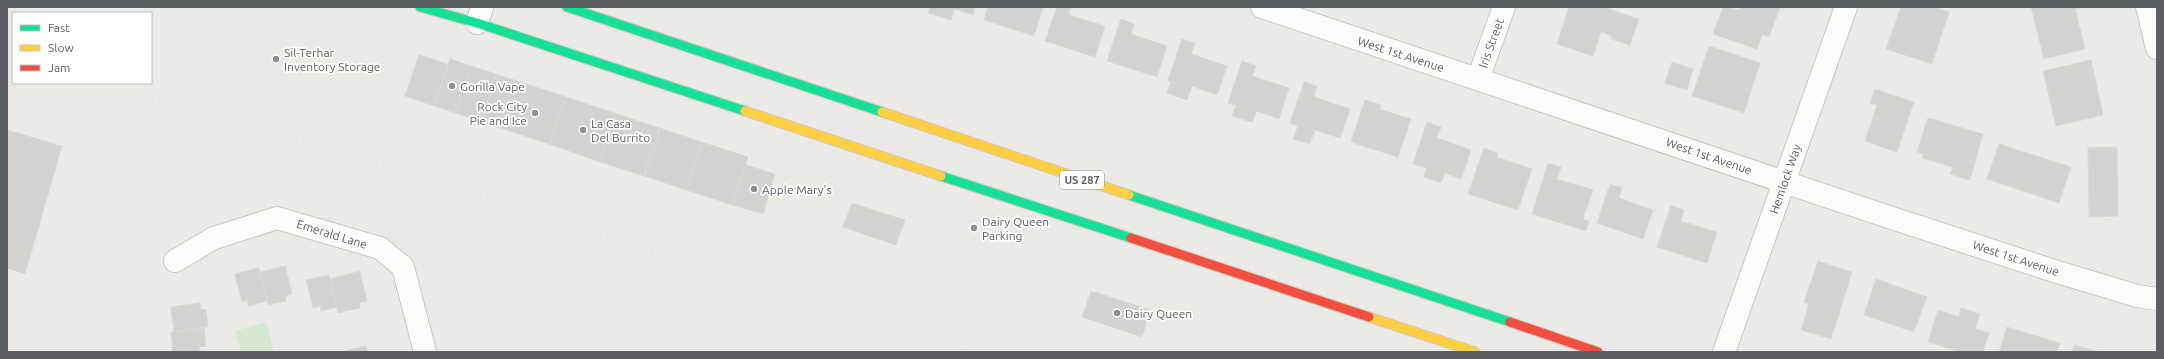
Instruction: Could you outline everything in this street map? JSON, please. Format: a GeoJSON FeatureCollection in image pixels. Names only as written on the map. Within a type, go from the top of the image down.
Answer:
{"type":"FeatureCollection","features":[{"type":"Feature","properties":{"kind":"main road"},"geometry":{"type":"LineString","coordinates":[[420,7],[479,15],[1475,352]]}},
{"type":"Feature","properties":{"kind":"main road","name":"US 287"},"geometry":{"type":"LineString","coordinates":[[567,7],[1598,352]]}},
{"type":"Feature","properties":{"kind":"street","name":"West 1st Avenue"},"geometry":{"type":"LineString","coordinates":[[1262,7],[2051,270],[2137,296],[2157,299]]}},
{"type":"Feature","properties":{"kind":"street","name":"Iris Street"},"geometry":{"type":"LineString","coordinates":[[1478,79],[1504,7]]}},
{"type":"Feature","properties":{"kind":"street","name":"Hemlock Way"},"geometry":{"type":"LineString","coordinates":[[1724,352],[1846,7]]}},
{"type":"Feature","properties":{"kind":"street"},"geometry":{"type":"LineString","coordinates":[[2147,7],[2157,48]]}},
{"type":"Feature","properties":{"kind":"street","name":"Emerald Lane"},"geometry":{"type":"LineString","coordinates":[[176,261],[214,238],[277,218],[380,248],[403,267],[425,352]]}},
{"type":"Feature","properties":{"kind":"green space"},"geometry":{"type":"Polygon","coordinates":[[[266,322],[274,352],[241,352],[235,331],[266,322]]]}},
{"type":"Feature","properties":{"kind":"building"},"geometry":{"type":"Polygon","coordinates":[[[930,7],[975,7],[973,15],[954,9],[951,20],[928,13],[930,7]]]}},
{"type":"Feature","properties":{"kind":"building"},"geometry":{"type":"Polygon","coordinates":[[[988,7],[1043,7],[1034,36],[984,20],[988,7]]]}},
{"type":"Feature","properties":{"kind":"building"},"geometry":{"type":"Polygon","coordinates":[[[1057,7],[1071,7],[1069,15],[1105,26],[1095,57],[1045,41],[1057,7]]]}},
{"type":"Feature","properties":{"kind":"building"},"geometry":{"type":"Polygon","coordinates":[[[1569,7],[1603,7],[1639,19],[1630,45],[1611,39],[1612,36],[1601,32],[1593,56],[1557,44],[1569,7]]]}},
{"type":"Feature","properties":{"kind":"building"},"geometry":{"type":"Polygon","coordinates":[[[1723,7],[1739,10],[1740,7],[1780,7],[1769,37],[1762,35],[1757,49],[1713,34],[1723,7]]]}},
{"type":"Feature","properties":{"kind":"building"},"geometry":{"type":"Polygon","coordinates":[[[1901,7],[1934,7],[1949,12],[1932,64],[1886,49],[1901,7]]]}},
{"type":"Feature","properties":{"kind":"building"},"geometry":{"type":"Polygon","coordinates":[[[2031,7],[2082,7],[2075,9],[2085,49],[2044,59],[2031,7]]]}},
{"type":"Feature","properties":{"kind":"building"},"geometry":{"type":"Polygon","coordinates":[[[1121,19],[1134,24],[1131,34],[1167,46],[1157,77],[1107,61],[1121,19]]]}},
{"type":"Feature","properties":{"kind":"building"},"geometry":{"type":"Polygon","coordinates":[[[1182,39],[1195,43],[1191,54],[1227,66],[1217,95],[1192,86],[1187,100],[1167,93],[1171,82],[1168,81],[1182,39]]]}},
{"type":"Feature","properties":{"kind":"building"},"geometry":{"type":"Polygon","coordinates":[[[1709,46],[1760,63],[1744,113],[1692,96],[1709,46]]]}},
{"type":"Feature","properties":{"kind":"building"},"geometry":{"type":"Polygon","coordinates":[[[419,55],[448,64],[434,106],[405,96],[419,55]]]}},
{"type":"Feature","properties":{"kind":"building"},"geometry":{"type":"Polygon","coordinates":[[[450,59],[471,66],[455,113],[434,106],[450,59]]]}},
{"type":"Feature","properties":{"kind":"building"},"geometry":{"type":"Polygon","coordinates":[[[2091,60],[2103,115],[2056,126],[2043,71],[2091,60]]]}},
{"type":"Feature","properties":{"kind":"building"},"geometry":{"type":"Polygon","coordinates":[[[1242,61],[1256,66],[1252,76],[1289,88],[1279,119],[1256,111],[1252,122],[1232,116],[1236,105],[1228,103],[1242,61]]]}},
{"type":"Feature","properties":{"kind":"building"},"geometry":{"type":"Polygon","coordinates":[[[1672,62],[1693,69],[1687,90],[1665,83],[1672,62]]]}},
{"type":"Feature","properties":{"kind":"building"},"geometry":{"type":"Polygon","coordinates":[[[471,66],[496,74],[481,122],[455,113],[471,66]]]}},
{"type":"Feature","properties":{"kind":"building"},"geometry":{"type":"Polygon","coordinates":[[[496,74],[520,82],[504,129],[481,122],[496,74]]]}},
{"type":"Feature","properties":{"kind":"building"},"geometry":{"type":"Polygon","coordinates":[[[520,82],[566,97],[549,144],[504,129],[520,82]]]}},
{"type":"Feature","properties":{"kind":"building"},"geometry":{"type":"Polygon","coordinates":[[[1304,82],[1317,86],[1314,97],[1350,109],[1340,138],[1315,130],[1310,144],[1293,139],[1298,126],[1290,123],[1304,82]]]}},
{"type":"Feature","properties":{"kind":"building"},"geometry":{"type":"Polygon","coordinates":[[[1875,89],[1914,102],[1897,152],[1865,141],[1877,105],[1870,103],[1875,89]]]}},
{"type":"Feature","properties":{"kind":"building"},"geometry":{"type":"Polygon","coordinates":[[[566,97],[617,114],[600,162],[549,144],[566,97]]]}},
{"type":"Feature","properties":{"kind":"building"},"geometry":{"type":"Polygon","coordinates":[[[1365,100],[1381,105],[1379,109],[1411,119],[1398,157],[1351,142],[1365,100]]]}},
{"type":"Feature","properties":{"kind":"building"},"geometry":{"type":"Polygon","coordinates":[[[617,114],[660,128],[644,176],[600,162],[617,114]]]}},
{"type":"Feature","properties":{"kind":"building"},"geometry":{"type":"Polygon","coordinates":[[[1928,118],[1983,134],[1970,180],[1950,174],[1953,167],[1922,158],[1923,154],[1917,152],[1928,118]]]}},
{"type":"Feature","properties":{"kind":"building"},"geometry":{"type":"Polygon","coordinates":[[[1427,122],[1441,127],[1437,138],[1471,150],[1461,179],[1445,173],[1441,183],[1424,177],[1427,168],[1413,164],[1427,122]]]}},
{"type":"Feature","properties":{"kind":"building"},"geometry":{"type":"Polygon","coordinates":[[[660,128],[702,142],[686,190],[644,176],[660,128]]]}},
{"type":"Feature","properties":{"kind":"building"},"geometry":{"type":"Polygon","coordinates":[[[7,130],[62,146],[25,274],[7,268],[7,130]]]}},
{"type":"Feature","properties":{"kind":"building"},"geometry":{"type":"Polygon","coordinates":[[[702,142],[748,157],[733,205],[686,190],[702,142]]]}},
{"type":"Feature","properties":{"kind":"building"},"geometry":{"type":"Polygon","coordinates":[[[1999,144],[2071,167],[2059,203],[1987,179],[1999,144]]]}},
{"type":"Feature","properties":{"kind":"building"},"geometry":{"type":"Polygon","coordinates":[[[2117,147],[2118,216],[2089,217],[2088,148],[2117,147]]]}},
{"type":"Feature","properties":{"kind":"building"},"geometry":{"type":"Polygon","coordinates":[[[1484,148],[1498,153],[1497,157],[1532,169],[1518,210],[1468,194],[1484,148]]]}},
{"type":"Feature","properties":{"kind":"building"},"geometry":{"type":"Polygon","coordinates":[[[1548,163],[1561,167],[1557,179],[1593,190],[1583,219],[1589,221],[1586,231],[1532,214],[1548,163]]]}},
{"type":"Feature","properties":{"kind":"building","name":"Apple Mary's"},"geometry":{"type":"Polygon","coordinates":[[[746,165],[775,174],[763,214],[733,205],[746,165]]]}},
{"type":"Feature","properties":{"kind":"building"},"geometry":{"type":"Polygon","coordinates":[[[1610,184],[1622,188],[1619,198],[1653,210],[1643,239],[1597,223],[1610,184]]]}},
{"type":"Feature","properties":{"kind":"building"},"geometry":{"type":"Polygon","coordinates":[[[852,203],[905,220],[896,245],[843,227],[852,203]]]}},
{"type":"Feature","properties":{"kind":"building"},"geometry":{"type":"Polygon","coordinates":[[[1671,205],[1684,210],[1681,221],[1717,232],[1707,263],[1657,247],[1671,205]]]}},
{"type":"Feature","properties":{"kind":"building"},"geometry":{"type":"Polygon","coordinates":[[[1818,261],[1852,272],[1831,339],[1801,330],[1809,304],[1804,302],[1818,261]]]}},
{"type":"Feature","properties":{"kind":"building"},"geometry":{"type":"Polygon","coordinates":[[[285,266],[292,294],[285,296],[286,301],[268,305],[260,272],[285,266]]]}},
{"type":"Feature","properties":{"kind":"building"},"geometry":{"type":"Polygon","coordinates":[[[259,268],[267,301],[249,306],[247,300],[242,302],[235,274],[259,268]]]}},
{"type":"Feature","properties":{"kind":"building"},"geometry":{"type":"Polygon","coordinates":[[[360,271],[367,301],[359,303],[360,308],[338,313],[330,279],[360,271]]]}},
{"type":"Feature","properties":{"kind":"building"},"geometry":{"type":"Polygon","coordinates":[[[329,275],[337,307],[321,311],[320,306],[313,308],[306,280],[329,275]]]}},
{"type":"Feature","properties":{"kind":"building"},"geometry":{"type":"Polygon","coordinates":[[[1876,279],[1927,297],[1914,332],[1864,315],[1876,279]]]}},
{"type":"Feature","properties":{"kind":"building","name":"Dairy Queen"},"geometry":{"type":"Polygon","coordinates":[[[1091,291],[1151,310],[1142,337],[1082,317],[1091,291]]]}},
{"type":"Feature","properties":{"kind":"building"},"geometry":{"type":"Polygon","coordinates":[[[200,303],[201,310],[206,309],[208,327],[174,332],[171,307],[200,303]]]}},
{"type":"Feature","properties":{"kind":"building"},"geometry":{"type":"Polygon","coordinates":[[[1961,308],[1980,314],[1975,329],[1989,333],[1983,352],[1961,352],[1928,342],[1938,310],[1959,317],[1961,308]]]}},
{"type":"Feature","properties":{"kind":"building"},"geometry":{"type":"Polygon","coordinates":[[[2007,327],[2060,343],[2057,352],[1999,352],[2007,327]]]}},
{"type":"Feature","properties":{"kind":"building"},"geometry":{"type":"Polygon","coordinates":[[[204,328],[206,346],[199,347],[200,352],[173,352],[171,332],[204,328]]]}},
{"type":"Feature","properties":{"kind":"building"},"geometry":{"type":"Polygon","coordinates":[[[2074,345],[2100,352],[2072,352],[2074,345]]]}},
{"type":"Feature","properties":{"kind":"building"},"geometry":{"type":"Polygon","coordinates":[[[366,346],[368,352],[345,352],[345,351],[366,346]]]}},
{"type":"Feature","properties":{"kind":"railway"},"geometry":{"type":"LineString","coordinates":[[7,53],[12,55]]}},
{"type":"Feature","properties":{"kind":"railway"},"geometry":{"type":"LineString","coordinates":[[110,84],[648,247],[971,352]]}},
{"type":"Feature","properties":{"kind":"railway"},"geometry":{"type":"LineString","coordinates":[[652,254],[731,288],[830,352]]}},
{"type":"Feature","properties":{"kind":"traffic: fast"},"geometry":{"type":"LineString","coordinates":[[420,7],[477,23],[745,111]]}},
{"type":"Feature","properties":{"kind":"traffic: fast"},"geometry":{"type":"LineString","coordinates":[[567,7],[882,112]]}},
{"type":"Feature","properties":{"kind":"traffic: fast"},"geometry":{"type":"LineString","coordinates":[[941,176],[1131,238]]}},
{"type":"Feature","properties":{"kind":"traffic: fast"},"geometry":{"type":"LineString","coordinates":[[1129,195],[1510,322]]}},
{"type":"Feature","properties":{"kind":"traffic: slow"},"geometry":{"type":"LineString","coordinates":[[745,111],[941,176]]}},
{"type":"Feature","properties":{"kind":"traffic: slow"},"geometry":{"type":"LineString","coordinates":[[882,112],[1129,195]]}},
{"type":"Feature","properties":{"kind":"traffic: slow"},"geometry":{"type":"LineString","coordinates":[[1369,317],[1475,352]]}},
{"type":"Feature","properties":{"kind":"traffic: jam"},"geometry":{"type":"LineString","coordinates":[[1131,238],[1369,317]]}},
{"type":"Feature","properties":{"kind":"traffic: jam"},"geometry":{"type":"LineString","coordinates":[[1510,322],[1598,352]]}},
{"type":"Feature","properties":{"kind":"place","name":"Sil-Terhar Inventory Storage"},"geometry":{"type":"Point","coordinates":[276,59]}},
{"type":"Feature","properties":{"kind":"place","name":"Gorilla Vape"},"geometry":{"type":"Point","coordinates":[452,86]}},
{"type":"Feature","properties":{"kind":"place","name":"Rock City Pie and Ice"},"geometry":{"type":"Point","coordinates":[535,113]}},
{"type":"Feature","properties":{"kind":"place","name":"La Casa Del Burrito"},"geometry":{"type":"Point","coordinates":[583,130]}},
{"type":"Feature","properties":{"kind":"place","name":"Apple Mary's"},"geometry":{"type":"Point","coordinates":[754,189]}},
{"type":"Feature","properties":{"kind":"place","name":"Dairy Queen Parking"},"geometry":{"type":"Point","coordinates":[974,228]}},
{"type":"Feature","properties":{"kind":"place","name":"Dairy Queen"},"geometry":{"type":"Point","coordinates":[1117,313]}}]}
